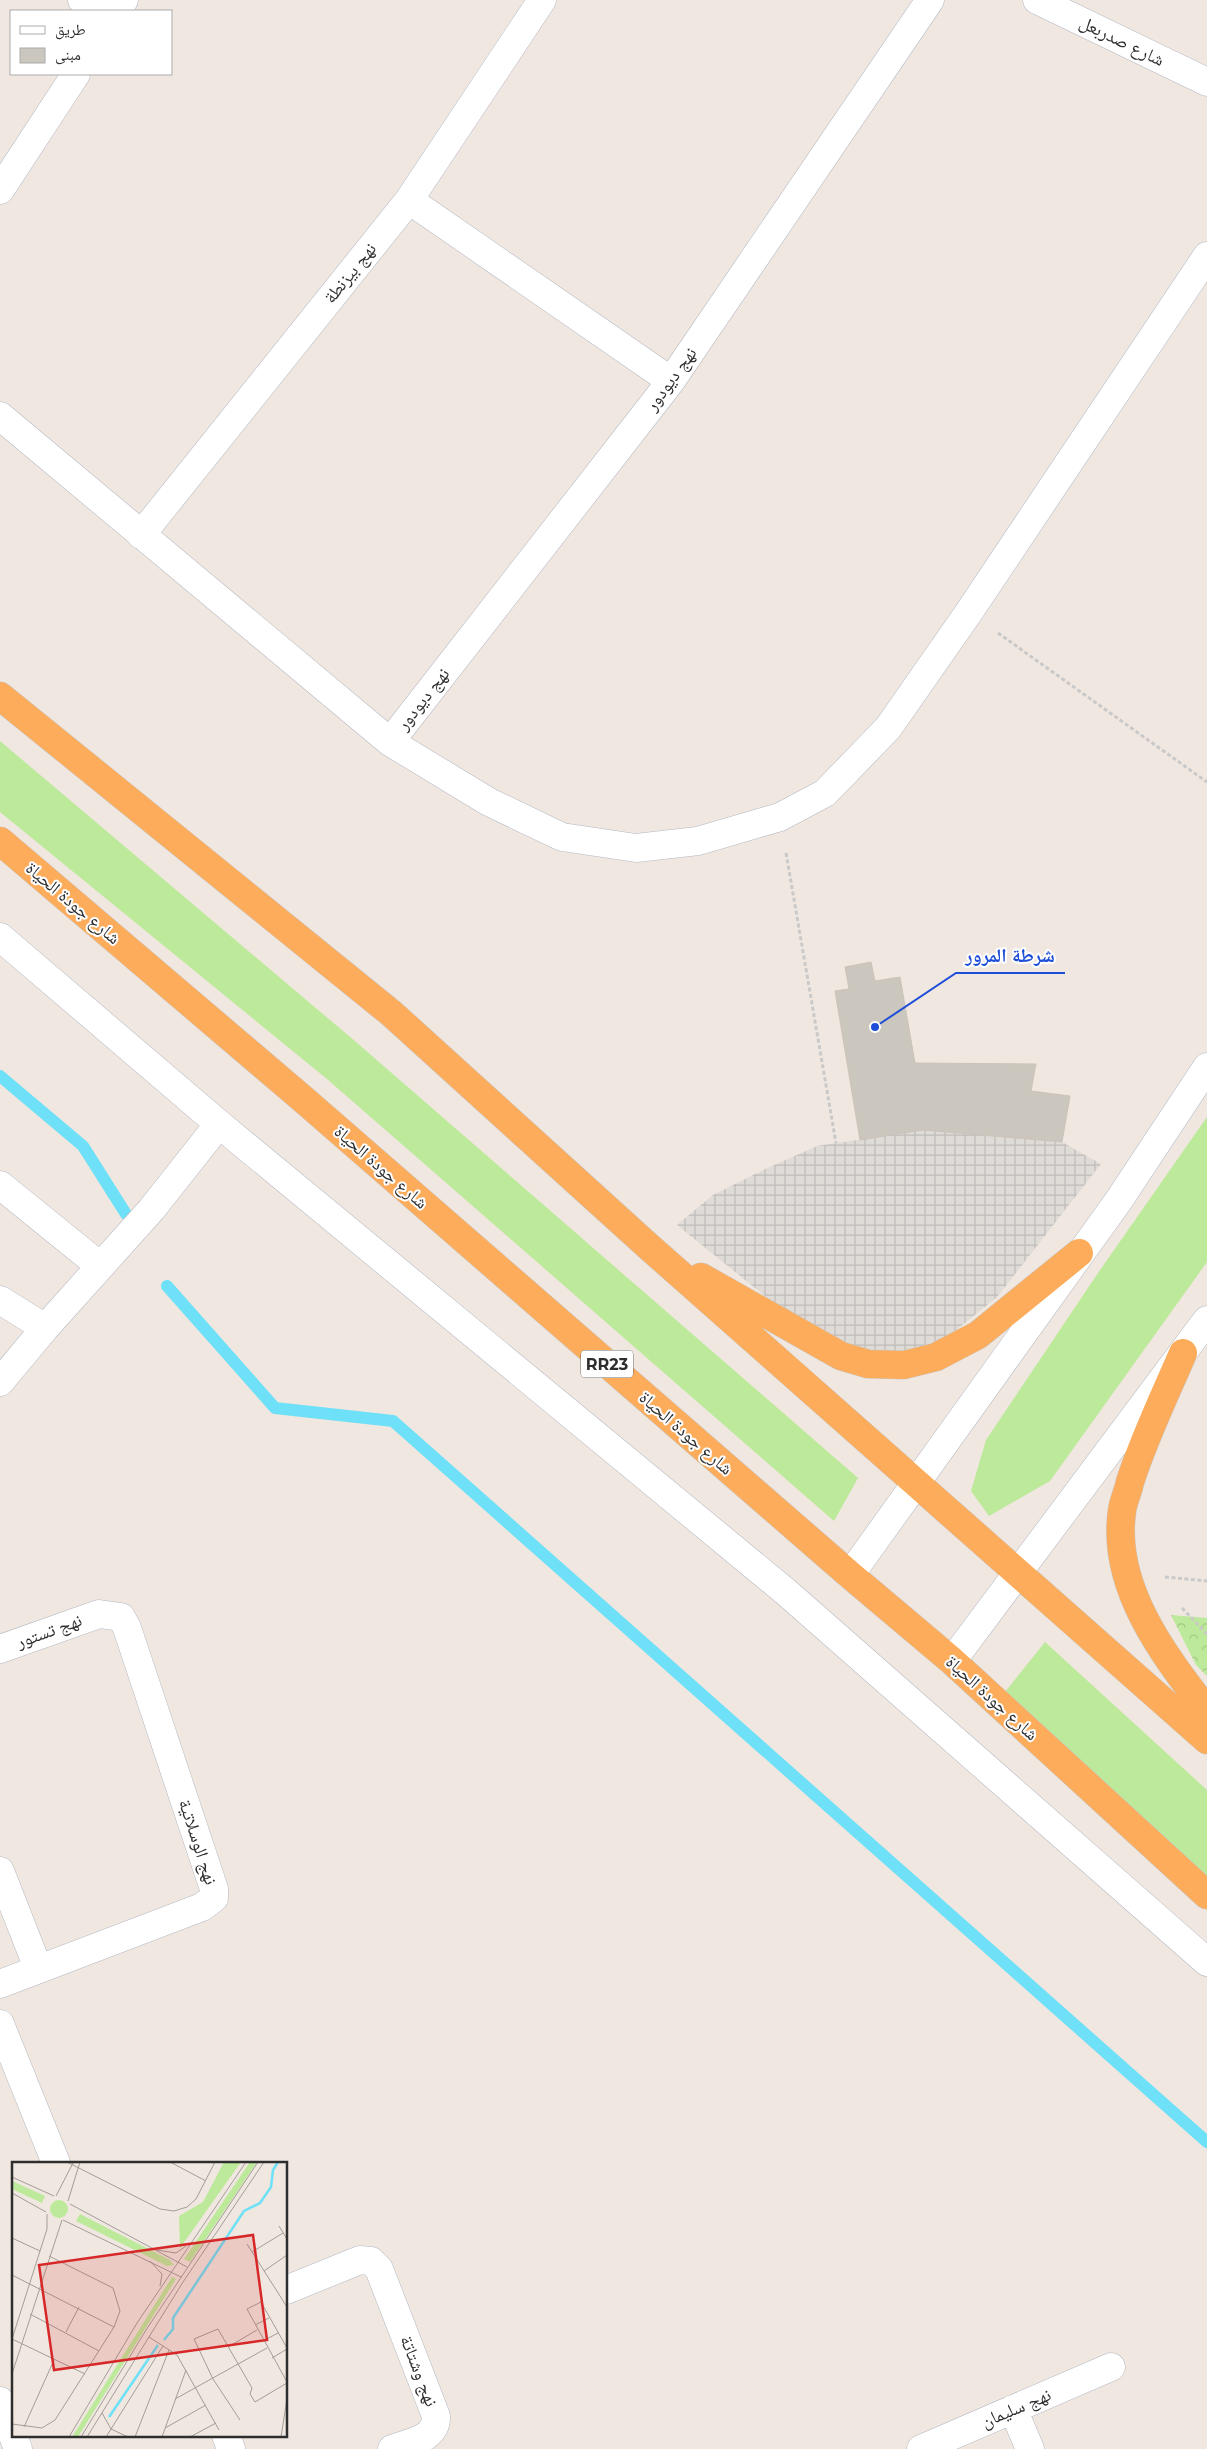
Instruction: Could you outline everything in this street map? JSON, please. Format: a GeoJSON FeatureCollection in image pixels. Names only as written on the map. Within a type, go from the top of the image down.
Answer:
{"type":"FeatureCollection","features":[{"type":"Feature","properties":{"kind":"highway"},"geometry":{"type":"LineString","coordinates":[[0,696],[391,1013],[648,1246],[1207,1740]]}},
{"type":"Feature","properties":{"kind":"highway","name":"شارع جودة الحياة"},"geometry":{"type":"LineString","coordinates":[[0,841],[304,1100],[850,1576],[952,1661],[1207,1895]]}},
{"type":"Feature","properties":{"kind":"highway"},"geometry":{"type":"LineString","coordinates":[[648,1246],[812,1342],[841,1356],[868,1364],[904,1365],[936,1357],[978,1334],[1079,1253]]}},
{"type":"Feature","properties":{"kind":"highway"},"geometry":{"type":"LineString","coordinates":[[1184,1353],[1137,1461],[1122,1511],[1122,1558],[1142,1614],[1169,1661],[1207,1712]]}},
{"type":"Feature","properties":{"kind":"street"},"geometry":{"type":"LineString","coordinates":[[82,0],[98,10]]}},
{"type":"Feature","properties":{"kind":"street","name":"نهج بيزنطة"},"geometry":{"type":"LineString","coordinates":[[141,535],[409,200],[542,0]]}},
{"type":"Feature","properties":{"kind":"street","name":"نهج ديودور"},"geometry":{"type":"LineString","coordinates":[[390,742],[671,381],[930,0]]}},
{"type":"Feature","properties":{"kind":"street","name":"شارع صدربعل"},"geometry":{"type":"LineString","coordinates":[[1037,0],[1207,82]]}},
{"type":"Feature","properties":{"kind":"street"},"geometry":{"type":"LineString","coordinates":[[0,190],[75,75]]}},
{"type":"Feature","properties":{"kind":"street"},"geometry":{"type":"LineString","coordinates":[[409,200],[671,381]]}},
{"type":"Feature","properties":{"kind":"street"},"geometry":{"type":"LineString","coordinates":[[0,416],[390,742],[489,802],[562,837],[636,848],[698,841],[780,817],[825,793],[888,728],[969,612],[1207,256]]}},
{"type":"Feature","properties":{"kind":"street"},"geometry":{"type":"LineString","coordinates":[[0,937],[220,1124],[786,1592],[1207,1962]]}},
{"type":"Feature","properties":{"kind":"street"},"geometry":{"type":"LineString","coordinates":[[850,1576],[1079,1253],[1119,1200],[1207,1067]]}},
{"type":"Feature","properties":{"kind":"street"},"geometry":{"type":"LineString","coordinates":[[2,1381],[45,1328],[151,1210],[220,1124]]}},
{"type":"Feature","properties":{"kind":"street"},"geometry":{"type":"LineString","coordinates":[[0,1185],[100,1266]]}},
{"type":"Feature","properties":{"kind":"street"},"geometry":{"type":"LineString","coordinates":[[0,1300],[45,1328]]}},
{"type":"Feature","properties":{"kind":"street"},"geometry":{"type":"LineString","coordinates":[[952,1661],[978,1623],[1018,1574],[1207,1320]]}},
{"type":"Feature","properties":{"kind":"street","name":"نهج تستور"},"geometry":{"type":"LineString","coordinates":[[0,1649],[99,1614]]}},
{"type":"Feature","properties":{"kind":"street","name":"نهج الوسلاتية"},"geometry":{"type":"LineString","coordinates":[[0,1984],[202,1907],[214,1898],[214,1889],[127,1628],[121,1617],[99,1614]]}},
{"type":"Feature","properties":{"kind":"street"},"geometry":{"type":"LineString","coordinates":[[0,1871],[38,1968]]}},
{"type":"Feature","properties":{"kind":"street"},"geometry":{"type":"LineString","coordinates":[[0,2024],[56,2162]]}},
{"type":"Feature","properties":{"kind":"street","name":"نهج وشتاتة"},"geometry":{"type":"LineString","coordinates":[[288,2289],[360,2260],[371,2261],[379,2269],[436,2416],[437,2424],[433,2431],[426,2436],[392,2449]]}},
{"type":"Feature","properties":{"kind":"street","name":"نهج سليمان"},"geometry":{"type":"LineString","coordinates":[[921,2449],[1111,2367]]}},
{"type":"Feature","properties":{"kind":"street"},"geometry":{"type":"LineString","coordinates":[[12,2395],[0,2400],[12,2433]]}},
{"type":"Feature","properties":{"kind":"street"},"geometry":{"type":"LineString","coordinates":[[1013,2409],[1030,2449]]}},
{"type":"Feature","properties":{"kind":"street"},"geometry":{"type":"LineString","coordinates":[[13,2436],[18,2449]]}},
{"type":"Feature","properties":{"kind":"street"},"geometry":{"type":"LineString","coordinates":[[226,2436],[231,2449]]}},
{"type":"Feature","properties":{"kind":"path"},"geometry":{"type":"LineString","coordinates":[[969,612],[1207,782]]}},
{"type":"Feature","properties":{"kind":"path"},"geometry":{"type":"LineString","coordinates":[[780,817],[836,1144]]}},
{"type":"Feature","properties":{"kind":"green space"},"geometry":{"type":"Polygon","coordinates":[[[0,741],[356,1042],[858,1478],[834,1521],[327,1079],[0,812],[0,741]]]}},
{"type":"Feature","properties":{"kind":"green space"},"geometry":{"type":"Polygon","coordinates":[[[1207,1117],[1207,1262],[1050,1481],[989,1516],[971,1491],[986,1440],[1098,1273],[1207,1117]]]}},
{"type":"Feature","properties":{"kind":"green space"},"geometry":{"type":"Polygon","coordinates":[[[1171,1615],[1207,1618],[1207,1676],[1196,1665],[1171,1615]]]}},
{"type":"Feature","properties":{"kind":"green space"},"geometry":{"type":"Polygon","coordinates":[[[1045,1642],[1207,1790],[1207,1882],[1001,1697],[1045,1642]]]}},
{"type":"Feature","properties":{"kind":"shaded area"},"geometry":{"type":"Polygon","coordinates":[[[923,1130],[1062,1142],[1101,1164],[997,1297],[949,1336],[917,1349],[884,1355],[823,1343],[677,1225],[713,1195],[817,1146],[923,1130]]]}},
{"type":"Feature","properties":{"kind":"building"},"geometry":{"type":"Polygon","coordinates":[[[871,962],[875,981],[900,977],[915,1063],[1036,1064],[1031,1091],[1070,1096],[1062,1142],[923,1130],[860,1140],[835,991],[849,989],[845,967],[871,962]]]}},
{"type":"Feature","properties":{"kind":"waterway"},"geometry":{"type":"LineString","coordinates":[[0,1076],[83,1146],[126,1214]]}},
{"type":"Feature","properties":{"kind":"waterway"},"geometry":{"type":"LineString","coordinates":[[167,1286],[275,1408],[393,1421],[1207,2142]]}},
{"type":"Feature","properties":{"kind":"place","name":"شرطة المرور"},"geometry":{"type":"Point","coordinates":[875,1027]}}]}
